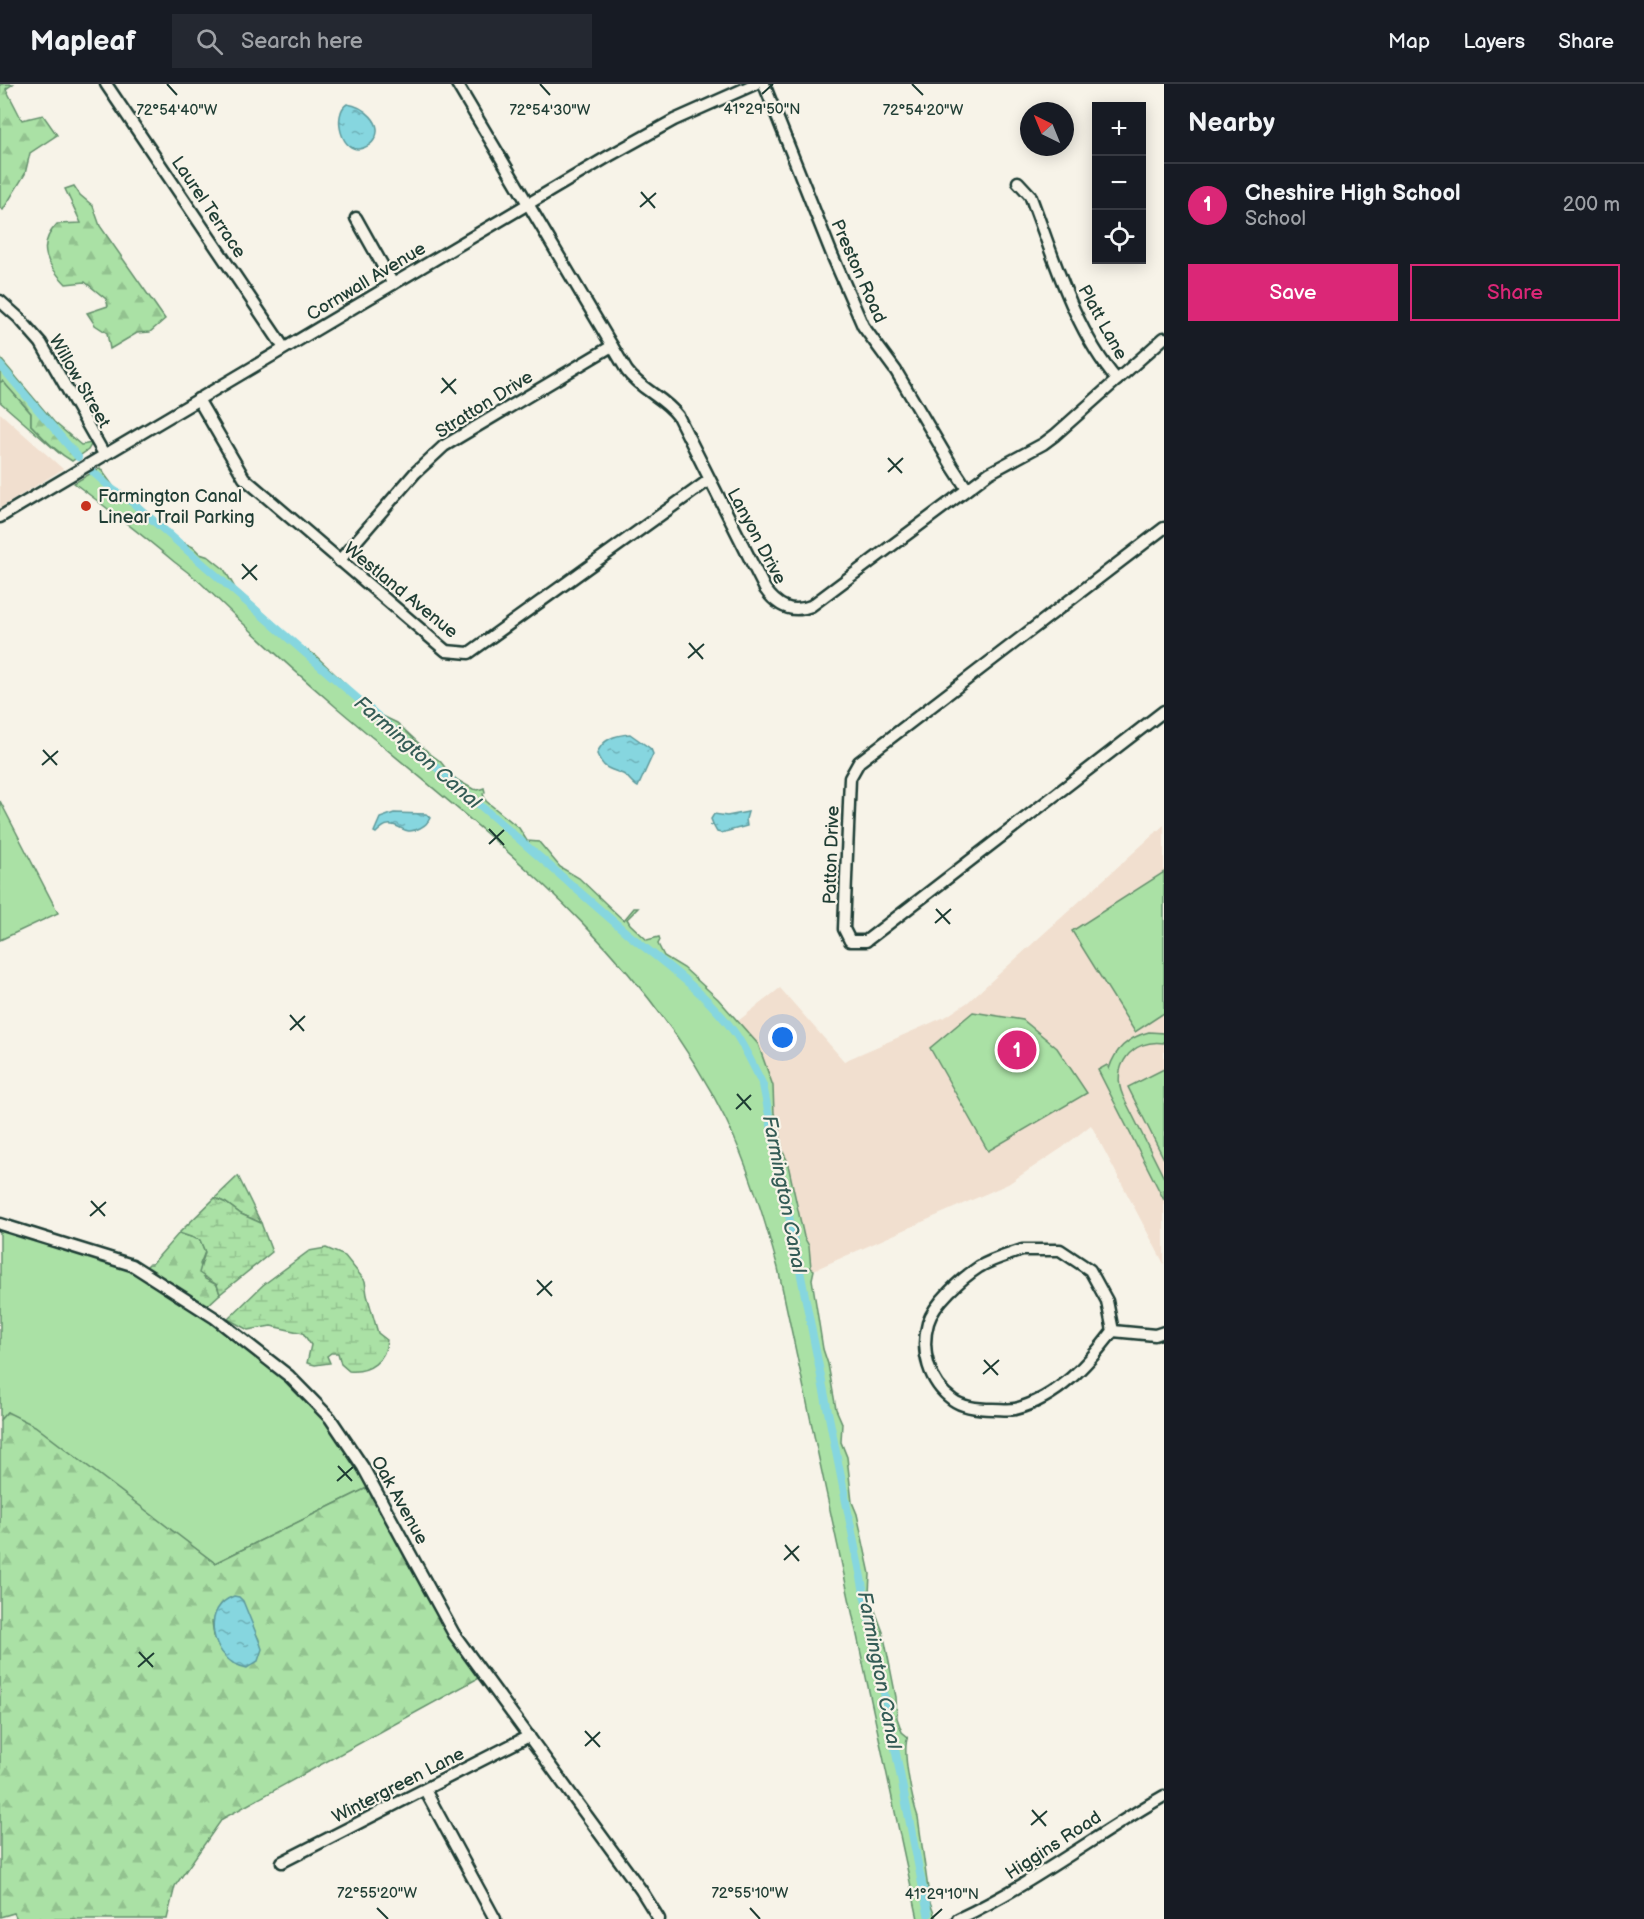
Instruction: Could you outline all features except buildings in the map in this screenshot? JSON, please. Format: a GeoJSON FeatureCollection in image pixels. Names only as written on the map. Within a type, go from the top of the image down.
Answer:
{"type":"FeatureCollection","features":[{"type":"Feature","properties":{"kind":"street","name":"Laurel Terrace"},"geometry":{"type":"LineString","coordinates":[[106,84],[284,348]]}},
{"type":"Feature","properties":{"kind":"street","name":"Lanyon Drive"},"geometry":{"type":"LineString","coordinates":[[457,84],[633,380],[665,402],[678,417],[765,589],[776,603],[794,610],[811,606],[999,466],[1043,444],[1164,338]]}},
{"type":"Feature","properties":{"kind":"street","name":"Cornwall Avenue"},"geometry":{"type":"LineString","coordinates":[[0,517],[651,132],[755,84]]}},
{"type":"Feature","properties":{"kind":"street","name":"Preston Road"},"geometry":{"type":"LineString","coordinates":[[764,84],[863,326],[896,371],[968,489]]}},
{"type":"Feature","properties":{"kind":"street","name":"Platt Lane"},"geometry":{"type":"LineString","coordinates":[[1018,182],[1030,195],[1073,308],[1117,380]]}},
{"type":"Feature","properties":{"kind":"street"},"geometry":{"type":"LineString","coordinates":[[356,218],[393,285]]}},
{"type":"Feature","properties":{"kind":"street","name":"Willow Street"},"geometry":{"type":"LineString","coordinates":[[0,301],[19,318],[40,343],[104,454]]}},
{"type":"Feature","properties":{"kind":"street","name":"Stratton Drive"},"geometry":{"type":"LineString","coordinates":[[339,561],[415,473],[444,446],[612,346]]}},
{"type":"Feature","properties":{"kind":"street","name":"Westland Avenue"},"geometry":{"type":"LineString","coordinates":[[198,399],[244,478],[446,651],[469,653],[709,480]]}},
{"type":"Feature","properties":{"kind":"street","name":"Patton Drive"},"geometry":{"type":"LineString","coordinates":[[1164,528],[859,762],[850,778],[844,930],[850,941],[866,941],[1164,711]]}},
{"type":"Feature","properties":{"kind":"street","name":"Oak Avenue"},"geometry":{"type":"LineString","coordinates":[[0,1224],[132,1265],[215,1318],[289,1376],[330,1418],[368,1476],[454,1634],[641,1890],[659,1919]]}},
{"type":"Feature","properties":{"kind":"street"},"geometry":{"type":"LineString","coordinates":[[1022,1250],[1060,1250],[1090,1270],[1107,1301],[1113,1331],[1095,1356],[1072,1378],[1047,1396],[1014,1409],[977,1409],[954,1401],[932,1377],[925,1350],[928,1322],[950,1289],[981,1266],[1022,1250]]}},
{"type":"Feature","properties":{"kind":"street"},"geometry":{"type":"LineString","coordinates":[[1113,1331],[1155,1335],[1164,1332]]}},
{"type":"Feature","properties":{"kind":"street","name":"Wintergreen Lane"},"geometry":{"type":"LineString","coordinates":[[282,1862],[529,1736]]}},
{"type":"Feature","properties":{"kind":"street"},"geometry":{"type":"LineString","coordinates":[[425,1790],[495,1919]]}},
{"type":"Feature","properties":{"kind":"street","name":"Higgins Road"},"geometry":{"type":"LineString","coordinates":[[958,1919],[1005,1896],[1122,1820],[1164,1796]]}},
{"type":"Feature","properties":{"kind":"shaded area"},"geometry":{"type":"Polygon","coordinates":[[[0,413],[63,469],[0,508],[0,413]]]}},
{"type":"Feature","properties":{"kind":"shaded area"},"geometry":{"type":"Polygon","coordinates":[[[1164,825],[1164,1264],[1091,1125],[1062,1148],[1008,1184],[814,1270],[811,1268],[808,1243],[804,1237],[774,1113],[773,1086],[759,1047],[738,1021],[780,988],[844,1061],[947,1016],[968,1002],[1164,825]]]}},
{"type":"Feature","properties":{"kind":"green space"},"geometry":{"type":"Polygon","coordinates":[[[0,84],[13,84],[6,89],[22,120],[43,115],[57,135],[30,153],[25,174],[3,210],[0,208],[0,84]]]}},
{"type":"Feature","properties":{"kind":"green space"},"geometry":{"type":"Polygon","coordinates":[[[74,186],[80,195],[93,206],[100,226],[165,319],[150,332],[137,333],[110,349],[107,333],[95,325],[87,313],[108,306],[106,299],[85,282],[66,284],[46,256],[45,248],[50,232],[57,224],[81,223],[65,189],[74,186]]]}},
{"type":"Feature","properties":{"kind":"green space"},"geometry":{"type":"Polygon","coordinates":[[[0,358],[54,422],[81,445],[92,443],[88,450],[72,461],[55,449],[31,425],[31,413],[3,381],[0,382],[0,358]]]}},
{"type":"Feature","properties":{"kind":"green space"},"geometry":{"type":"Polygon","coordinates":[[[3,381],[31,413],[31,425],[60,454],[0,402],[0,382],[3,381]]]}},
{"type":"Feature","properties":{"kind":"green space"},"geometry":{"type":"Polygon","coordinates":[[[100,468],[116,490],[139,504],[182,542],[209,557],[224,569],[235,588],[301,646],[315,655],[376,713],[397,723],[459,781],[473,789],[484,788],[483,794],[486,801],[519,828],[527,841],[539,842],[560,867],[579,878],[621,918],[624,920],[634,908],[638,908],[627,919],[630,924],[647,940],[659,937],[658,944],[664,956],[684,968],[718,999],[758,1044],[773,1086],[774,1113],[780,1131],[782,1150],[787,1160],[804,1237],[809,1246],[811,1268],[814,1270],[812,1279],[823,1349],[836,1409],[842,1423],[841,1442],[847,1457],[852,1502],[857,1514],[870,1574],[869,1595],[883,1632],[896,1697],[897,1718],[902,1732],[908,1737],[906,1753],[909,1777],[918,1817],[930,1903],[936,1919],[918,1919],[773,1249],[742,1156],[726,1120],[691,1057],[650,999],[554,894],[501,846],[319,693],[197,580],[74,483],[100,468]]]}},
{"type":"Feature","properties":{"kind":"green space"},"geometry":{"type":"Polygon","coordinates":[[[0,801],[58,913],[0,940],[0,801]]]}},
{"type":"Feature","properties":{"kind":"green space"},"geometry":{"type":"Polygon","coordinates":[[[1164,872],[1164,1013],[1135,1032],[1072,931],[1164,872]]]}},
{"type":"Feature","properties":{"kind":"green space"},"geometry":{"type":"Polygon","coordinates":[[[973,1012],[1023,1020],[1057,1048],[1087,1093],[988,1151],[930,1048],[973,1012]]]}},
{"type":"Feature","properties":{"kind":"green space"},"geometry":{"type":"Polygon","coordinates":[[[1149,1032],[1164,1033],[1164,1043],[1142,1045],[1134,1050],[1122,1065],[1119,1075],[1123,1096],[1164,1178],[1164,1200],[1098,1070],[1107,1065],[1109,1069],[1115,1055],[1124,1045],[1135,1037],[1149,1032]]]}},
{"type":"Feature","properties":{"kind":"green space"},"geometry":{"type":"Polygon","coordinates":[[[1164,1069],[1164,1159],[1128,1087],[1164,1069]]]}},
{"type":"Feature","properties":{"kind":"green space"},"geometry":{"type":"Polygon","coordinates":[[[238,1176],[261,1223],[215,1198],[238,1176]]]}},
{"type":"Feature","properties":{"kind":"green space"},"geometry":{"type":"Polygon","coordinates":[[[215,1198],[261,1223],[272,1252],[220,1294],[217,1285],[199,1273],[205,1252],[200,1240],[179,1233],[215,1198]]]}},
{"type":"Feature","properties":{"kind":"green space"},"geometry":{"type":"Polygon","coordinates":[[[0,1224],[132,1265],[215,1318],[330,1418],[373,1485],[215,1563],[7,1412],[0,1420],[0,1224]]]}},
{"type":"Feature","properties":{"kind":"green space"},"geometry":{"type":"Polygon","coordinates":[[[179,1233],[200,1240],[205,1252],[200,1264],[205,1279],[217,1285],[220,1294],[208,1305],[145,1268],[152,1264],[179,1233]]]}},
{"type":"Feature","properties":{"kind":"green space"},"geometry":{"type":"Polygon","coordinates":[[[326,1248],[345,1256],[365,1281],[378,1333],[387,1340],[380,1360],[370,1368],[349,1371],[341,1364],[338,1353],[331,1353],[327,1356],[330,1363],[315,1365],[307,1363],[311,1345],[303,1333],[271,1326],[248,1330],[228,1319],[263,1285],[309,1251],[326,1248]]]}},
{"type":"Feature","properties":{"kind":"green space"},"geometry":{"type":"Polygon","coordinates":[[[7,1412],[35,1426],[215,1563],[373,1485],[454,1634],[484,1675],[222,1819],[175,1886],[167,1919],[17,1919],[14,1913],[0,1917],[0,1420],[7,1412]],[[212,1622],[214,1636],[222,1652],[260,1643],[251,1623],[212,1622]]]}},
{"type":"Feature","properties":{"kind":"water"},"geometry":{"type":"Polygon","coordinates":[[[347,104],[360,108],[375,122],[377,134],[368,146],[355,149],[344,140],[340,116],[347,104]]]}},
{"type":"Feature","properties":{"kind":"water"},"geometry":{"type":"Polygon","coordinates":[[[630,734],[651,749],[653,754],[638,787],[625,775],[605,766],[597,754],[606,741],[619,735],[630,734]]]}},
{"type":"Feature","properties":{"kind":"water"},"geometry":{"type":"Polygon","coordinates":[[[748,812],[747,826],[721,833],[717,832],[713,825],[710,826],[713,824],[711,819],[714,814],[727,816],[748,812]]]}},
{"type":"Feature","properties":{"kind":"water"},"geometry":{"type":"Polygon","coordinates":[[[394,813],[426,814],[430,818],[425,825],[415,830],[410,831],[388,825],[374,832],[380,818],[394,813]]]}},
{"type":"Feature","properties":{"kind":"water"},"geometry":{"type":"Polygon","coordinates":[[[234,1596],[243,1601],[262,1649],[258,1661],[247,1668],[233,1663],[225,1656],[219,1648],[213,1628],[218,1609],[224,1601],[234,1596]]]}},
{"type":"Feature","properties":{"kind":"waterway","name":"Farmington Canal"},"geometry":{"type":"LineString","coordinates":[[0,365],[78,457]]}},
{"type":"Feature","properties":{"kind":"waterway","name":"Farmington Canal"},"geometry":{"type":"LineString","coordinates":[[93,472],[133,503],[629,935],[701,994],[726,1021],[741,1042],[763,1085],[928,1914]]}},
{"type":"Feature","properties":{"kind":"place","name":"Farmington Canal Linear Trail Parking"},"geometry":{"type":"Point","coordinates":[86,506]}},
{"type":"Feature","properties":{"kind":"place","name":"Cheshire High School"},"geometry":{"type":"Point","coordinates":[1017,1050]}}]}
